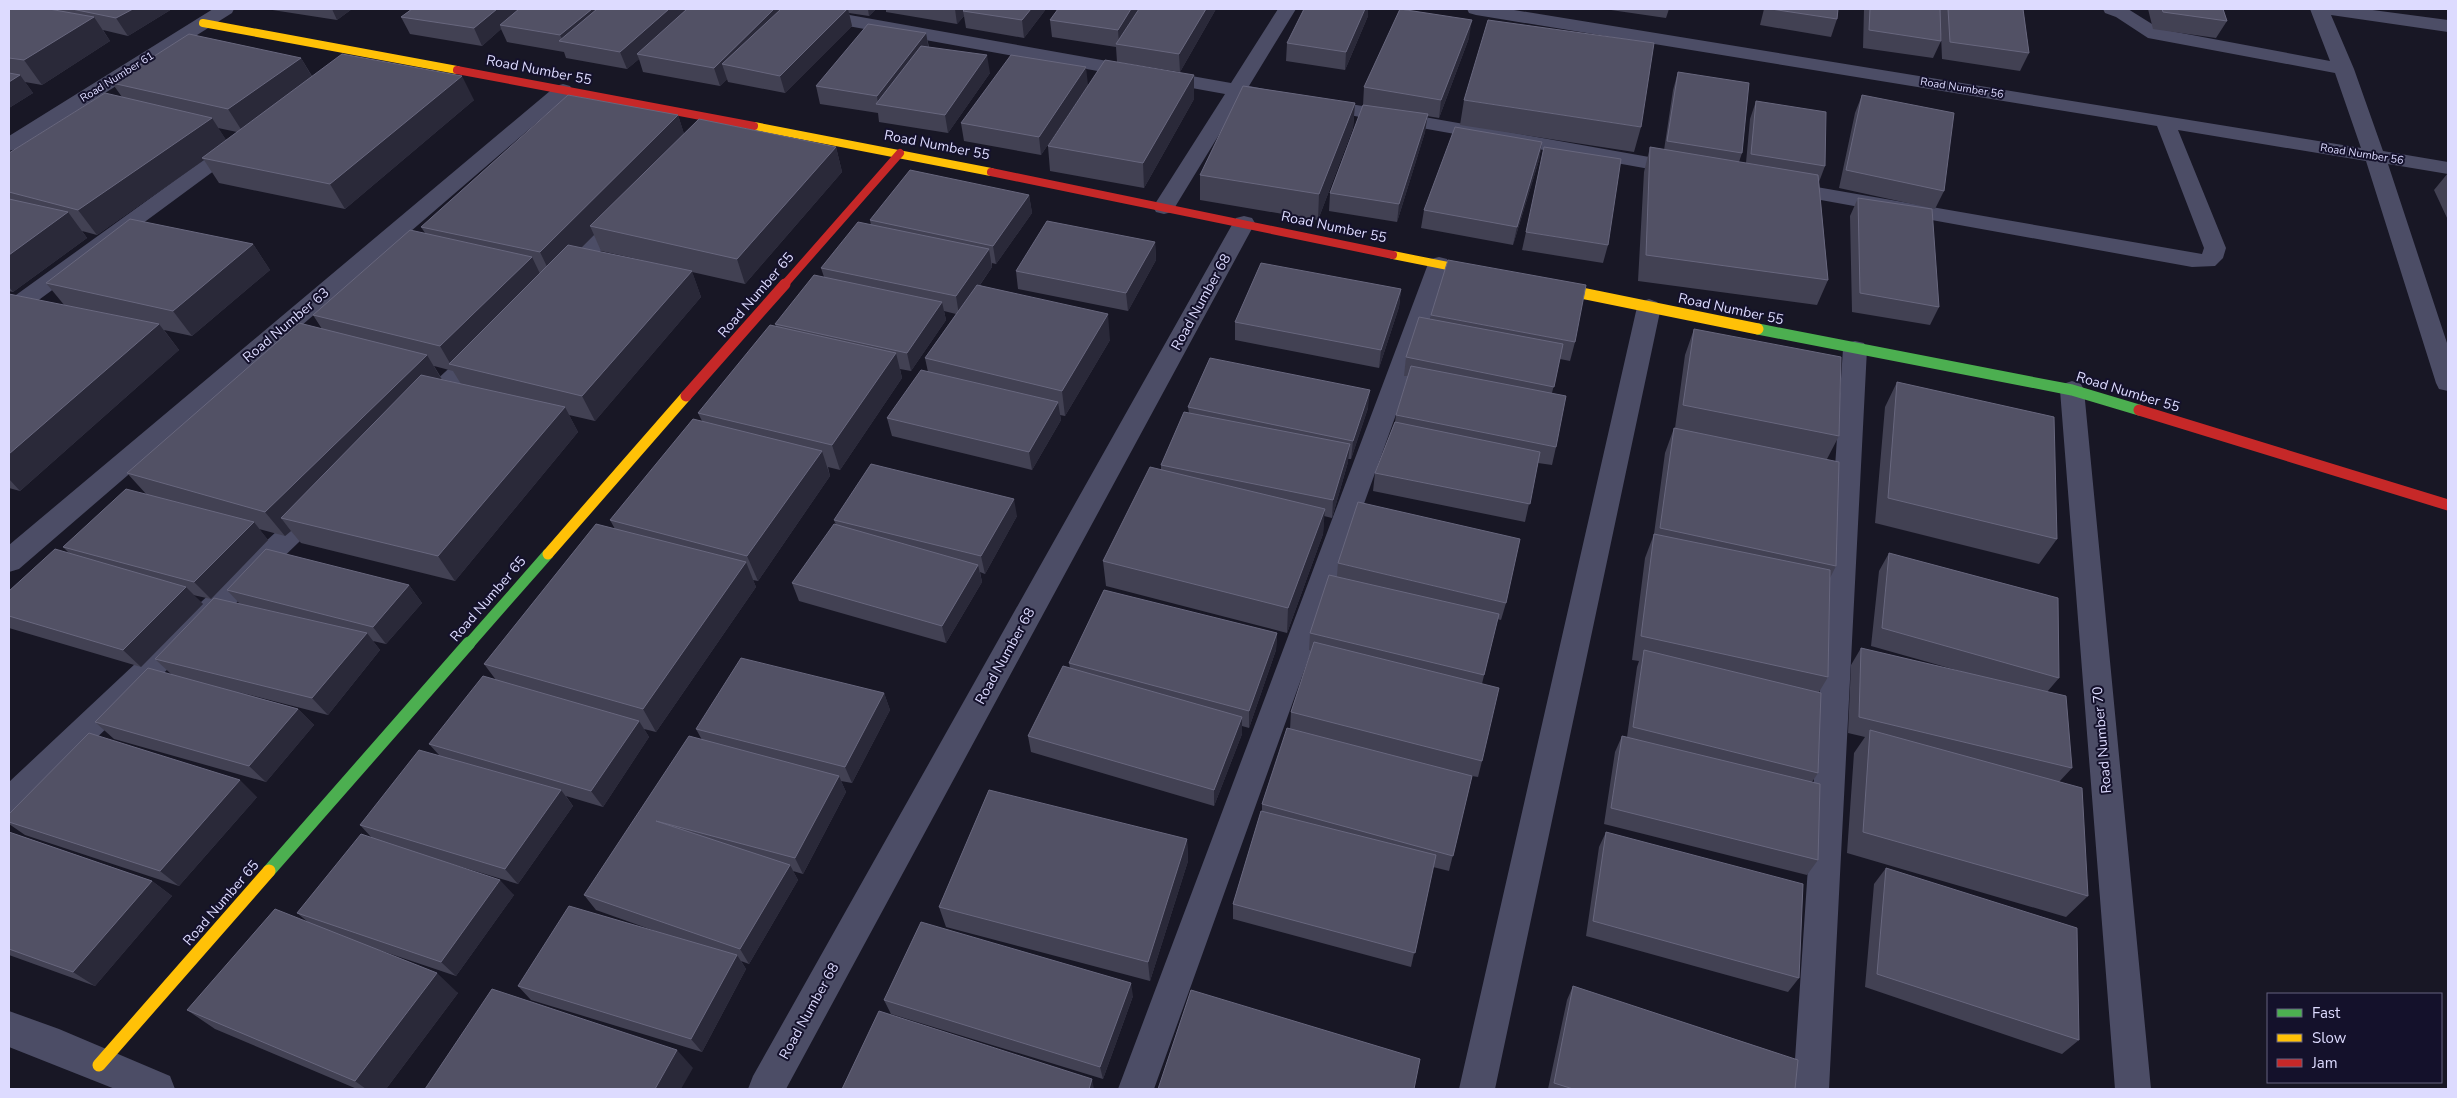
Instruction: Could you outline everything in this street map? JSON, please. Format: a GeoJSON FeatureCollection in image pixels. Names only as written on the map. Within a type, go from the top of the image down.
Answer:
{"type":"FeatureCollection","features":[{"type":"Feature","properties":{"kind":"street","name":"Road Number 61"},"geometry":{"type":"LineString","coordinates":[[9,145],[225,9]]}},
{"type":"Feature","properties":{"kind":"street"},"geometry":{"type":"LineString","coordinates":[[787,9],[1705,173]]}},
{"type":"Feature","properties":{"kind":"street"},"geometry":{"type":"LineString","coordinates":[[1164,207],[1287,9]]}},
{"type":"Feature","properties":{"kind":"street","name":"Road Number 56"},"geometry":{"type":"LineString","coordinates":[[1476,9],[2448,168]]}},
{"type":"Feature","properties":{"kind":"street"},"geometry":{"type":"LineString","coordinates":[[2118,9],[2138,27],[2155,34],[2344,69]]}},
{"type":"Feature","properties":{"kind":"street"},"geometry":{"type":"LineString","coordinates":[[2319,9],[2344,69],[2374,155],[2448,383]]}},
{"type":"Feature","properties":{"kind":"street"},"geometry":{"type":"LineString","coordinates":[[2328,9],[2448,26]]}},
{"type":"Feature","properties":{"kind":"street","name":"Road Number 55"},"geometry":{"type":"LineString","coordinates":[[203,23],[900,153],[1496,276]]}},
{"type":"Feature","properties":{"kind":"street"},"geometry":{"type":"LineString","coordinates":[[340,69],[363,52]]}},
{"type":"Feature","properties":{"kind":"street","name":"Road Number 63"},"geometry":{"type":"LineString","coordinates":[[9,561],[563,90]]}},
{"type":"Feature","properties":{"kind":"street"},"geometry":{"type":"LineString","coordinates":[[704,140],[725,120]]}},
{"type":"Feature","properties":{"kind":"street"},"geometry":{"type":"LineString","coordinates":[[1763,184],[2192,260],[2207,261],[2212,258],[2215,248],[2165,122]]}},
{"type":"Feature","properties":{"kind":"street"},"geometry":{"type":"LineString","coordinates":[[9,311],[254,132]]}},
{"type":"Feature","properties":{"kind":"street","name":"Road Number 65"},"geometry":{"type":"LineString","coordinates":[[99,1065],[900,153]]}},
{"type":"Feature","properties":{"kind":"street"},"geometry":{"type":"LineString","coordinates":[[547,290],[640,201]]}},
{"type":"Feature","properties":{"kind":"street","name":"Road Number 68"},"geometry":{"type":"LineString","coordinates":[[766,1089],[1244,224]]}},
{"type":"Feature","properties":{"kind":"street"},"geometry":{"type":"LineString","coordinates":[[1136,1089],[1438,264]]}},
{"type":"Feature","properties":{"kind":"street","name":"Road Number 55"},"geometry":{"type":"LineString","coordinates":[[1534,284],[1855,350],[2072,390],[2448,505]]}},
{"type":"Feature","properties":{"kind":"street"},"geometry":{"type":"LineString","coordinates":[[1477,1089],[1649,307]]}},
{"type":"Feature","properties":{"kind":"street"},"geometry":{"type":"LineString","coordinates":[[411,420],[504,331]]}},
{"type":"Feature","properties":{"kind":"street"},"geometry":{"type":"LineString","coordinates":[[1811,1089],[1855,350]]}},
{"type":"Feature","properties":{"kind":"street","name":"Road Number 70"},"geometry":{"type":"LineString","coordinates":[[2072,390],[2133,1089]]}},
{"type":"Feature","properties":{"kind":"street"},"geometry":{"type":"LineString","coordinates":[[9,802],[339,488]]}},
{"type":"Feature","properties":{"kind":"street"},"geometry":{"type":"LineString","coordinates":[[9,1029],[59,1047],[157,1089]]}},
{"type":"Feature","properties":{"kind":"building"},"geometry":{"type":"Polygon","coordinates":[[[9,9],[49,9],[94,17],[24,60],[9,58],[9,9]]]}},
{"type":"Feature","properties":{"kind":"building"},"geometry":{"type":"Polygon","coordinates":[[[72,9],[133,9],[116,18],[72,9]]]}},
{"type":"Feature","properties":{"kind":"building"},"geometry":{"type":"Polygon","coordinates":[[[412,9],[497,9],[474,28],[401,17],[412,9]]]}},
{"type":"Feature","properties":{"kind":"building"},"geometry":{"type":"Polygon","coordinates":[[[519,9],[592,9],[560,35],[500,25],[519,9]]]}},
{"type":"Feature","properties":{"kind":"building"},"geometry":{"type":"Polygon","coordinates":[[[597,9],[669,9],[620,52],[559,41],[597,9]]]}},
{"type":"Feature","properties":{"kind":"building"},"geometry":{"type":"Polygon","coordinates":[[[687,9],[774,9],[714,68],[637,54],[687,9]]]}},
{"type":"Feature","properties":{"kind":"building"},"geometry":{"type":"Polygon","coordinates":[[[781,9],[847,9],[780,76],[722,64],[781,9]]]}},
{"type":"Feature","properties":{"kind":"building"},"geometry":{"type":"Polygon","coordinates":[[[965,9],[1031,9],[1022,20],[963,11],[965,9]]]}},
{"type":"Feature","properties":{"kind":"building"},"geometry":{"type":"Polygon","coordinates":[[[1058,9],[1131,9],[1118,30],[1050,20],[1058,9]]]}},
{"type":"Feature","properties":{"kind":"building"},"geometry":{"type":"Polygon","coordinates":[[[1139,9],[1206,9],[1179,54],[1116,44],[1139,9]]]}},
{"type":"Feature","properties":{"kind":"building"},"geometry":{"type":"Polygon","coordinates":[[[1304,9],[1365,9],[1346,52],[1287,43],[1304,9]]]}},
{"type":"Feature","properties":{"kind":"building"},"geometry":{"type":"Polygon","coordinates":[[[1400,9],[1472,20],[1441,100],[1364,87],[1400,9]]]}},
{"type":"Feature","properties":{"kind":"building"},"geometry":{"type":"Polygon","coordinates":[[[1771,9],[1838,9],[1837,19],[1771,9]]]}},
{"type":"Feature","properties":{"kind":"building"},"geometry":{"type":"Polygon","coordinates":[[[1870,9],[1940,9],[1941,41],[1869,30],[1870,9]]]}},
{"type":"Feature","properties":{"kind":"building"},"geometry":{"type":"Polygon","coordinates":[[[1948,9],[2023,9],[2029,53],[1950,42],[1948,9]]]}},
{"type":"Feature","properties":{"kind":"building"},"geometry":{"type":"Polygon","coordinates":[[[2162,9],[2223,9],[2227,21],[2163,12],[2162,9]]]}},
{"type":"Feature","properties":{"kind":"building"},"geometry":{"type":"Polygon","coordinates":[[[1488,20],[1654,43],[1641,127],[1464,100],[1488,20]]]}},
{"type":"Feature","properties":{"kind":"building"},"geometry":{"type":"Polygon","coordinates":[[[868,24],[926,33],[877,96],[816,86],[868,24]]]}},
{"type":"Feature","properties":{"kind":"building"},"geometry":{"type":"Polygon","coordinates":[[[189,34],[301,58],[228,109],[112,83],[189,34]]]}},
{"type":"Feature","properties":{"kind":"building"},"geometry":{"type":"Polygon","coordinates":[[[921,46],[987,55],[945,115],[876,104],[921,46]]]}},
{"type":"Feature","properties":{"kind":"building"},"geometry":{"type":"Polygon","coordinates":[[[342,54],[462,76],[330,184],[202,158],[342,54]]]}},
{"type":"Feature","properties":{"kind":"building"},"geometry":{"type":"Polygon","coordinates":[[[1011,55],[1086,67],[1039,137],[961,123],[1011,55]]]}},
{"type":"Feature","properties":{"kind":"building"},"geometry":{"type":"Polygon","coordinates":[[[1105,60],[1194,75],[1143,163],[1048,146],[1105,60]]]}},
{"type":"Feature","properties":{"kind":"building"},"geometry":{"type":"Polygon","coordinates":[[[1678,72],[1749,83],[1742,153],[1667,141],[1678,72]]]}},
{"type":"Feature","properties":{"kind":"building"},"geometry":{"type":"Polygon","coordinates":[[[9,73],[20,75],[9,82],[9,73]]]}},
{"type":"Feature","properties":{"kind":"building"},"geometry":{"type":"Polygon","coordinates":[[[1243,86],[1355,103],[1319,194],[1200,175],[1243,86]]]}},
{"type":"Feature","properties":{"kind":"building"},"geometry":{"type":"Polygon","coordinates":[[[105,93],[212,118],[78,210],[9,192],[9,153],[105,93]]]}},
{"type":"Feature","properties":{"kind":"building"},"geometry":{"type":"Polygon","coordinates":[[[568,95],[678,115],[540,252],[421,227],[568,95]]]}},
{"type":"Feature","properties":{"kind":"building"},"geometry":{"type":"Polygon","coordinates":[[[1862,95],[1954,113],[1944,191],[1846,170],[1862,95]]]}},
{"type":"Feature","properties":{"kind":"building"},"geometry":{"type":"Polygon","coordinates":[[[1756,101],[1826,112],[1825,166],[1751,154],[1756,101]]]}},
{"type":"Feature","properties":{"kind":"building"},"geometry":{"type":"Polygon","coordinates":[[[1363,105],[1428,114],[1399,204],[1330,193],[1363,105]]]}},
{"type":"Feature","properties":{"kind":"building"},"geometry":{"type":"Polygon","coordinates":[[[699,119],[836,147],[737,259],[590,226],[699,119]]]}},
{"type":"Feature","properties":{"kind":"building"},"geometry":{"type":"Polygon","coordinates":[[[1455,127],[1542,142],[1517,227],[1424,210],[1455,127]]]}},
{"type":"Feature","properties":{"kind":"building"},"geometry":{"type":"Polygon","coordinates":[[[1544,147],[1621,159],[1608,245],[1526,232],[1544,147]]]}},
{"type":"Feature","properties":{"kind":"building"},"geometry":{"type":"Polygon","coordinates":[[[1650,147],[1818,175],[1828,280],[1646,255],[1650,147]]]}},
{"type":"Feature","properties":{"kind":"building"},"geometry":{"type":"Polygon","coordinates":[[[910,170],[1029,195],[993,246],[870,220],[910,170]]]}},
{"type":"Feature","properties":{"kind":"building"},"geometry":{"type":"Polygon","coordinates":[[[1858,198],[1932,209],[1939,307],[1860,293],[1858,198]]]}},
{"type":"Feature","properties":{"kind":"building"},"geometry":{"type":"Polygon","coordinates":[[[9,199],[68,212],[9,255],[9,199]]]}},
{"type":"Feature","properties":{"kind":"building"},"geometry":{"type":"Polygon","coordinates":[[[130,219],[253,244],[173,311],[46,283],[130,219]]]}},
{"type":"Feature","properties":{"kind":"building"},"geometry":{"type":"Polygon","coordinates":[[[1047,221],[1155,242],[1126,293],[1016,271],[1047,221]]]}},
{"type":"Feature","properties":{"kind":"building"},"geometry":{"type":"Polygon","coordinates":[[[858,222],[989,249],[956,296],[821,268],[858,222]]]}},
{"type":"Feature","properties":{"kind":"building"},"geometry":{"type":"Polygon","coordinates":[[[410,230],[532,257],[440,346],[313,315],[410,230]]]}},
{"type":"Feature","properties":{"kind":"building"},"geometry":{"type":"Polygon","coordinates":[[[568,245],[692,271],[582,396],[449,364],[568,245]]]}},
{"type":"Feature","properties":{"kind":"building"},"geometry":{"type":"Polygon","coordinates":[[[1448,260],[1586,285],[1575,342],[1431,315],[1448,260]]]}},
{"type":"Feature","properties":{"kind":"building"},"geometry":{"type":"Polygon","coordinates":[[[1261,263],[1401,289],[1381,350],[1235,322],[1261,263]]]}},
{"type":"Feature","properties":{"kind":"building"},"geometry":{"type":"Polygon","coordinates":[[[814,275],[942,302],[907,353],[775,324],[814,275]]]}},
{"type":"Feature","properties":{"kind":"building"},"geometry":{"type":"Polygon","coordinates":[[[977,285],[1108,314],[1062,391],[925,358],[977,285]]]}},
{"type":"Feature","properties":{"kind":"building"},"geometry":{"type":"Polygon","coordinates":[[[9,294],[159,324],[9,454],[9,294]]]}},
{"type":"Feature","properties":{"kind":"building"},"geometry":{"type":"Polygon","coordinates":[[[1419,317],[1563,344],[1554,387],[1406,357],[1419,317]]]}},
{"type":"Feature","properties":{"kind":"building"},"geometry":{"type":"Polygon","coordinates":[[[299,323],[427,355],[265,512],[127,473],[299,323]]]}},
{"type":"Feature","properties":{"kind":"building"},"geometry":{"type":"Polygon","coordinates":[[[770,325],[896,353],[832,445],[698,413],[770,325]]]}},
{"type":"Feature","properties":{"kind":"building"},"geometry":{"type":"Polygon","coordinates":[[[1694,329],[1841,357],[1839,436],[1683,405],[1694,329]]]}},
{"type":"Feature","properties":{"kind":"building"},"geometry":{"type":"Polygon","coordinates":[[[1210,358],[1370,390],[1353,441],[1188,407],[1210,358]]]}},
{"type":"Feature","properties":{"kind":"building"},"geometry":{"type":"Polygon","coordinates":[[[1411,366],[1566,396],[1556,447],[1396,415],[1411,366]]]}},
{"type":"Feature","properties":{"kind":"building"},"geometry":{"type":"Polygon","coordinates":[[[921,370],[1058,402],[1029,452],[887,418],[921,370]]]}},
{"type":"Feature","properties":{"kind":"building"},"geometry":{"type":"Polygon","coordinates":[[[421,375],[565,407],[438,556],[281,518],[421,375]]]}},
{"type":"Feature","properties":{"kind":"building"},"geometry":{"type":"Polygon","coordinates":[[[1897,382],[2054,417],[2057,539],[1888,498],[1897,382]]]}},
{"type":"Feature","properties":{"kind":"building"},"geometry":{"type":"Polygon","coordinates":[[[1184,412],[1350,444],[1333,500],[1161,465],[1184,412]]]}},
{"type":"Feature","properties":{"kind":"building"},"geometry":{"type":"Polygon","coordinates":[[[693,419],[822,451],[747,556],[610,520],[693,419]]]}},
{"type":"Feature","properties":{"kind":"building"},"geometry":{"type":"Polygon","coordinates":[[[1395,422],[1540,452],[1530,504],[1375,473],[1395,422]]]}},
{"type":"Feature","properties":{"kind":"building"},"geometry":{"type":"Polygon","coordinates":[[[1674,428],[1839,462],[1836,566],[1660,528],[1674,428]]]}},
{"type":"Feature","properties":{"kind":"building"},"geometry":{"type":"Polygon","coordinates":[[[871,464],[1014,499],[981,556],[834,520],[871,464]]]}},
{"type":"Feature","properties":{"kind":"building"},"geometry":{"type":"Polygon","coordinates":[[[1150,467],[1325,509],[1288,608],[1103,561],[1150,467]]]}},
{"type":"Feature","properties":{"kind":"building"},"geometry":{"type":"Polygon","coordinates":[[[126,489],[254,522],[194,582],[63,547],[126,489]]]}},
{"type":"Feature","properties":{"kind":"building"},"geometry":{"type":"Polygon","coordinates":[[[1358,502],[1520,539],[1506,603],[1338,563],[1358,502]]]}},
{"type":"Feature","properties":{"kind":"building"},"geometry":{"type":"Polygon","coordinates":[[[596,524],[746,562],[643,709],[484,664],[596,524]]]}},
{"type":"Feature","properties":{"kind":"building"},"geometry":{"type":"Polygon","coordinates":[[[834,524],[978,565],[942,626],[792,583],[834,524]]]}},
{"type":"Feature","properties":{"kind":"building"},"geometry":{"type":"Polygon","coordinates":[[[1654,534],[1830,570],[1828,677],[1641,636],[1654,534]]]}},
{"type":"Feature","properties":{"kind":"building"},"geometry":{"type":"Polygon","coordinates":[[[55,549],[186,587],[123,650],[9,616],[9,591],[55,549]]]}},
{"type":"Feature","properties":{"kind":"building"},"geometry":{"type":"Polygon","coordinates":[[[266,549],[409,585],[373,627],[227,590],[266,549]]]}},
{"type":"Feature","properties":{"kind":"building"},"geometry":{"type":"Polygon","coordinates":[[[1889,553],[2058,598],[2059,678],[1882,628],[1889,553]]]}},
{"type":"Feature","properties":{"kind":"building"},"geometry":{"type":"Polygon","coordinates":[[[1329,575],[1499,614],[1484,675],[1310,633],[1329,575]]]}},
{"type":"Feature","properties":{"kind":"building"},"geometry":{"type":"Polygon","coordinates":[[[1104,590],[1277,633],[1249,711],[1069,663],[1104,590]]]}},
{"type":"Feature","properties":{"kind":"building"},"geometry":{"type":"Polygon","coordinates":[[[214,598],[367,633],[312,698],[155,659],[214,598]]]}},
{"type":"Feature","properties":{"kind":"building"},"geometry":{"type":"Polygon","coordinates":[[[1314,642],[1499,688],[1482,761],[1291,712],[1314,642]]]}},
{"type":"Feature","properties":{"kind":"building"},"geometry":{"type":"Polygon","coordinates":[[[1861,648],[2066,696],[2072,768],[1859,717],[1861,648]]]}},
{"type":"Feature","properties":{"kind":"building"},"geometry":{"type":"Polygon","coordinates":[[[1644,650],[1821,693],[1818,773],[1633,727],[1644,650]]]}},
{"type":"Feature","properties":{"kind":"building"},"geometry":{"type":"Polygon","coordinates":[[[741,658],[884,693],[845,767],[696,729],[741,658]]]}},
{"type":"Feature","properties":{"kind":"building"},"geometry":{"type":"Polygon","coordinates":[[[1063,666],[1242,717],[1214,790],[1028,736],[1063,666]]]}},
{"type":"Feature","properties":{"kind":"building"},"geometry":{"type":"Polygon","coordinates":[[[148,668],[298,709],[249,766],[95,722],[148,668]]]}},
{"type":"Feature","properties":{"kind":"building"},"geometry":{"type":"Polygon","coordinates":[[[483,676],[639,721],[591,791],[429,744],[483,676]]]}},
{"type":"Feature","properties":{"kind":"building"},"geometry":{"type":"Polygon","coordinates":[[[1287,728],[1472,776],[1453,856],[1262,804],[1287,728]]]}},
{"type":"Feature","properties":{"kind":"building"},"geometry":{"type":"Polygon","coordinates":[[[1870,730],[2082,788],[2088,896],[1863,832],[1870,730]]]}},
{"type":"Feature","properties":{"kind":"building"},"geometry":{"type":"Polygon","coordinates":[[[89,733],[240,780],[160,871],[9,822],[9,814],[89,733]]]}},
{"type":"Feature","properties":{"kind":"building"},"geometry":{"type":"Polygon","coordinates":[[[689,736],[839,776],[795,858],[656,821],[790,865],[740,949],[584,895],[689,736]]]}},
{"type":"Feature","properties":{"kind":"building"},"geometry":{"type":"Polygon","coordinates":[[[1622,736],[1820,784],[1818,860],[1611,808],[1622,736]]]}},
{"type":"Feature","properties":{"kind":"building"},"geometry":{"type":"Polygon","coordinates":[[[419,750],[561,790],[505,869],[360,825],[419,750]]]}},
{"type":"Feature","properties":{"kind":"building"},"geometry":{"type":"Polygon","coordinates":[[[989,790],[1187,839],[1148,962],[939,907],[989,790]]]}},
{"type":"Feature","properties":{"kind":"building"},"geometry":{"type":"Polygon","coordinates":[[[1261,811],[1436,855],[1415,953],[1233,904],[1261,811]]]}},
{"type":"Feature","properties":{"kind":"building"},"geometry":{"type":"Polygon","coordinates":[[[9,832],[152,881],[73,972],[9,949],[9,832]]]}},
{"type":"Feature","properties":{"kind":"building"},"geometry":{"type":"Polygon","coordinates":[[[1606,832],[1803,884],[1799,978],[1593,921],[1606,832]]]}},
{"type":"Feature","properties":{"kind":"building"},"geometry":{"type":"Polygon","coordinates":[[[361,834],[500,880],[441,962],[297,913],[361,834]]]}},
{"type":"Feature","properties":{"kind":"building"},"geometry":{"type":"Polygon","coordinates":[[[1886,868],[2077,928],[2079,1040],[1877,974],[1886,868]]]}},
{"type":"Feature","properties":{"kind":"building"},"geometry":{"type":"Polygon","coordinates":[[[569,906],[737,955],[691,1039],[518,986],[569,906]]]}},
{"type":"Feature","properties":{"kind":"building"},"geometry":{"type":"Polygon","coordinates":[[[275,909],[437,973],[355,1081],[187,1010],[275,909]]]}},
{"type":"Feature","properties":{"kind":"building"},"geometry":{"type":"Polygon","coordinates":[[[921,922],[1131,983],[1100,1067],[884,1000],[921,922]]]}},
{"type":"Feature","properties":{"kind":"building"},"geometry":{"type":"Polygon","coordinates":[[[1573,986],[1798,1060],[1795,1089],[1573,1089],[1554,1083],[1573,986]]]}},
{"type":"Feature","properties":{"kind":"building"},"geometry":{"type":"Polygon","coordinates":[[[492,989],[677,1050],[655,1089],[425,1089],[492,989]]]}},
{"type":"Feature","properties":{"kind":"building"},"geometry":{"type":"Polygon","coordinates":[[[1191,990],[1420,1059],[1414,1089],[1158,1089],[1191,990]]]}},
{"type":"Feature","properties":{"kind":"building"},"geometry":{"type":"Polygon","coordinates":[[[879,1011],[1092,1079],[1089,1089],[842,1089],[879,1011]]]}},
{"type":"Feature","properties":{"kind":"traffic: fast"},"geometry":{"type":"LineString","coordinates":[[1758,329],[2072,390],[2139,410]]}},
{"type":"Feature","properties":{"kind":"traffic: fast"},"geometry":{"type":"LineString","coordinates":[[269,871],[548,554]]}},
{"type":"Feature","properties":{"kind":"traffic: slow"},"geometry":{"type":"LineString","coordinates":[[203,23],[457,70]]}},
{"type":"Feature","properties":{"kind":"traffic: slow"},"geometry":{"type":"LineString","coordinates":[[754,126],[991,172]]}},
{"type":"Feature","properties":{"kind":"traffic: slow"},"geometry":{"type":"LineString","coordinates":[[1393,255],[1483,273]]}},
{"type":"Feature","properties":{"kind":"traffic: slow"},"geometry":{"type":"LineString","coordinates":[[1547,286],[1758,329]]}},
{"type":"Feature","properties":{"kind":"traffic: slow"},"geometry":{"type":"LineString","coordinates":[[548,554],[686,396]]}},
{"type":"Feature","properties":{"kind":"traffic: slow"},"geometry":{"type":"LineString","coordinates":[[99,1065],[269,871]]}},
{"type":"Feature","properties":{"kind":"traffic: jam"},"geometry":{"type":"LineString","coordinates":[[457,70],[754,126]]}},
{"type":"Feature","properties":{"kind":"traffic: jam"},"geometry":{"type":"LineString","coordinates":[[686,396],[900,153]]}},
{"type":"Feature","properties":{"kind":"traffic: jam"},"geometry":{"type":"LineString","coordinates":[[991,172],[1393,255]]}},
{"type":"Feature","properties":{"kind":"traffic: jam"},"geometry":{"type":"LineString","coordinates":[[2139,410],[2448,505]]}}]}
